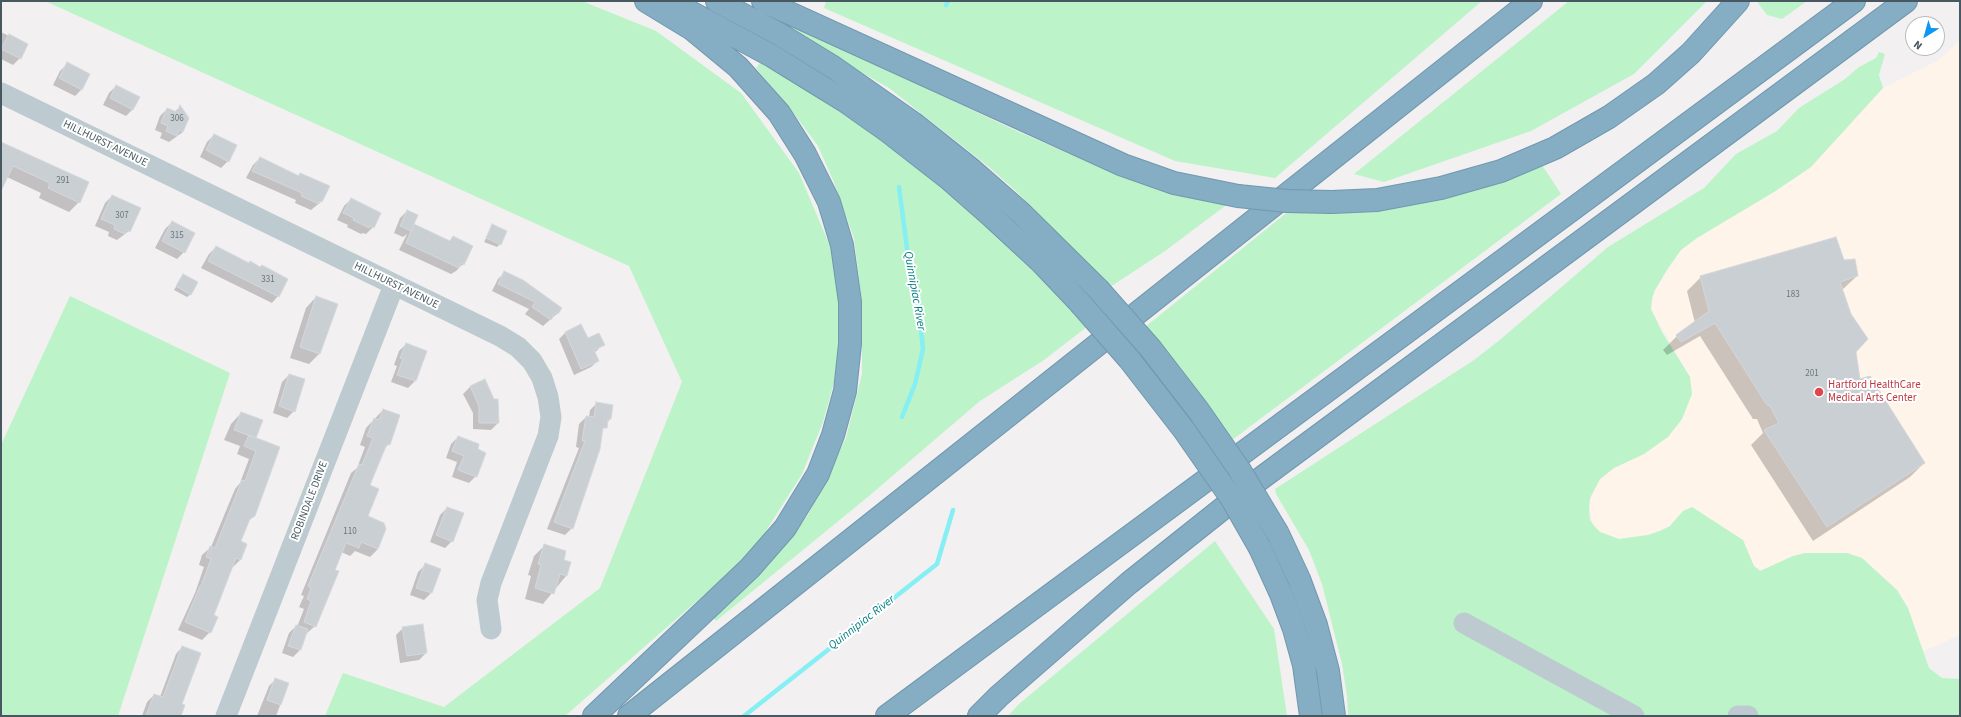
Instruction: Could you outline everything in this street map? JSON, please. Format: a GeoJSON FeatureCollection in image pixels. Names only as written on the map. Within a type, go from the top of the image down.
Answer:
{"type":"FeatureCollection","features":[{"type":"Feature","properties":{"kind":"highway"},"geometry":{"type":"LineString","coordinates":[[594,716],[750,568],[786,528],[814,480],[833,435],[845,391],[850,344],[850,302],[842,245],[829,202],[802,149],[769,101],[733,62],[692,29],[646,1]]}},
{"type":"Feature","properties":{"kind":"highway"},"geometry":{"type":"LineString","coordinates":[[669,1],[772,56],[833,93],[889,132],[948,178],[990,214],[1041,262],[1080,302],[1129,359],[1184,430],[1232,500],[1260,548],[1281,594],[1294,629],[1304,665],[1311,716]]}},
{"type":"Feature","properties":{"kind":"highway"},"geometry":{"type":"LineString","coordinates":[[717,1],[821,60],[913,123],[972,170],[1021,213],[1098,289],[1151,349],[1198,410],[1239,469],[1278,534],[1299,580],[1316,625],[1328,671],[1334,716]]}},
{"type":"Feature","properties":{"kind":"highway"},"geometry":{"type":"LineString","coordinates":[[763,1],[1123,165],[1181,184],[1238,196],[1287,201],[1332,202],[1377,200],[1441,188],[1500,171],[1555,148],[1609,117],[1656,84],[1691,53],[1738,1]]}},
{"type":"Feature","properties":{"kind":"highway"},"geometry":{"type":"LineString","coordinates":[[887,716],[1854,1]]}},
{"type":"Feature","properties":{"kind":"highway"},"geometry":{"type":"LineString","coordinates":[[979,716],[1010,686],[1129,583],[1256,482],[1906,1]]}},
{"type":"Feature","properties":{"kind":"highway"},"geometry":{"type":"LineString","coordinates":[[629,716],[1524,5]]}},
{"type":"Feature","properties":{"kind":"street","name":"HILLHURST AVENUE"},"geometry":{"type":"LineString","coordinates":[[1,93],[500,336],[518,347],[532,361],[542,378],[548,397],[550,417],[548,436],[490,583],[487,600],[491,629]]}},
{"type":"Feature","properties":{"kind":"street","name":"ROBINDALE DRIVE"},"geometry":{"type":"LineString","coordinates":[[226,716],[394,285]]}},
{"type":"Feature","properties":{"kind":"street"},"geometry":{"type":"LineString","coordinates":[[1464,623],[1634,716]]}},
{"type":"Feature","properties":{"kind":"street"},"geometry":{"type":"LineString","coordinates":[[1738,716],[1748,716]]}},
{"type":"Feature","properties":{"kind":"shaded area"},"geometry":{"type":"Polygon","coordinates":[[[1960,41],[1960,635],[1923,651],[1908,608],[1793,556],[1763,571],[1754,566],[1746,548],[1670,526],[1648,535],[1619,539],[1600,532],[1592,522],[1589,503],[1599,481],[1614,468],[1637,456],[1680,360],[1651,309],[1655,290],[1681,250],[1701,235],[1803,173],[1883,88],[1937,61],[1945,56],[1945,54],[1960,41]]]}},
{"type":"Feature","properties":{"kind":"green space"},"geometry":{"type":"Polygon","coordinates":[[[45,1],[582,1],[656,31],[741,93],[799,173],[838,265],[838,368],[823,422],[802,474],[752,553],[565,716],[325,716],[343,673],[444,707],[600,588],[682,382],[629,266],[45,1]]]}},
{"type":"Feature","properties":{"kind":"green space"},"geometry":{"type":"Polygon","coordinates":[[[826,1],[1482,1],[1275,178],[1175,161],[824,8],[826,1]]]}},
{"type":"Feature","properties":{"kind":"green space"},"geometry":{"type":"Polygon","coordinates":[[[1569,1],[1707,1],[1634,74],[1531,131],[1384,182],[1354,174],[1569,1]]]}},
{"type":"Feature","properties":{"kind":"green space"},"geometry":{"type":"Polygon","coordinates":[[[1759,1],[1807,1],[1782,19],[1767,15],[1758,3],[1759,1]]]}},
{"type":"Feature","properties":{"kind":"green space"},"geometry":{"type":"Polygon","coordinates":[[[781,19],[1010,128],[1111,172],[1177,194],[1229,203],[1165,251],[1110,287],[1017,192],[989,167],[889,88],[779,25],[781,19]]]}},
{"type":"Feature","properties":{"kind":"green space"},"geometry":{"type":"Polygon","coordinates":[[[1879,52],[1885,54],[1879,75],[1883,88],[1811,167],[1774,192],[1697,238],[1681,250],[1668,268],[1655,290],[1652,298],[1651,309],[1662,332],[1690,377],[1692,394],[1682,419],[1668,437],[1644,454],[1614,468],[1600,479],[1590,498],[1590,520],[1600,532],[1619,539],[1648,535],[1660,531],[1670,526],[1683,511],[1692,507],[1743,540],[1754,566],[1760,571],[1793,556],[1805,553],[1847,553],[1862,558],[1897,590],[1908,608],[1929,668],[1942,678],[1960,679],[1960,716],[1348,716],[1347,696],[1342,664],[1322,584],[1309,550],[1276,494],[1275,489],[1474,360],[1501,339],[1608,247],[1704,188],[1736,154],[1777,131],[1799,108],[1845,79],[1859,67],[1876,58],[1879,52]]]}},
{"type":"Feature","properties":{"kind":"green space"},"geometry":{"type":"Polygon","coordinates":[[[760,63],[811,93],[886,143],[936,182],[1015,251],[1088,326],[1044,360],[980,401],[869,496],[716,621],[713,617],[770,562],[808,515],[846,438],[862,374],[862,303],[854,238],[833,180],[818,146],[756,68],[760,63]]]}},
{"type":"Feature","properties":{"kind":"green space"},"geometry":{"type":"Polygon","coordinates":[[[1542,165],[1561,194],[1232,440],[1145,327],[1290,210],[1542,165]]]}},
{"type":"Feature","properties":{"kind":"green space"},"geometry":{"type":"Polygon","coordinates":[[[70,296],[230,373],[118,716],[1,716],[1,445],[70,296]]]}},
{"type":"Feature","properties":{"kind":"green space"},"geometry":{"type":"Polygon","coordinates":[[[1215,541],[1274,629],[1287,716],[1008,716],[1019,704],[1215,541]]]}},
{"type":"Feature","properties":{"kind":"building"},"geometry":{"type":"Polygon","coordinates":[[[9,34],[28,44],[21,59],[1,49],[9,34]]]}},
{"type":"Feature","properties":{"kind":"building"},"geometry":{"type":"Polygon","coordinates":[[[67,62],[90,74],[82,90],[59,78],[67,62]]]}},
{"type":"Feature","properties":{"kind":"building"},"geometry":{"type":"Polygon","coordinates":[[[116,85],[140,97],[133,110],[110,98],[116,85]]]}},
{"type":"Feature","properties":{"kind":"building"},"geometry":{"type":"Polygon","coordinates":[[[180,105],[189,118],[183,132],[179,130],[177,136],[166,131],[168,126],[161,123],[167,108],[177,112],[180,105]]]}},
{"type":"Feature","properties":{"kind":"building"},"geometry":{"type":"Polygon","coordinates":[[[214,134],[237,145],[229,162],[206,150],[214,134]]]}},
{"type":"Feature","properties":{"kind":"building"},"geometry":{"type":"Polygon","coordinates":[[[1,142],[89,182],[80,203],[48,188],[50,183],[13,166],[1,191],[1,142]]]}},
{"type":"Feature","properties":{"kind":"building"},"geometry":{"type":"Polygon","coordinates":[[[260,157],[299,176],[300,173],[330,186],[322,202],[320,201],[319,204],[301,196],[302,193],[252,171],[260,157]]]}},
{"type":"Feature","properties":{"kind":"building"},"geometry":{"type":"Polygon","coordinates":[[[112,195],[141,208],[130,232],[127,230],[125,234],[114,229],[115,225],[101,219],[112,195]]]}},
{"type":"Feature","properties":{"kind":"building"},"geometry":{"type":"Polygon","coordinates":[[[351,198],[381,213],[374,228],[370,226],[369,228],[343,213],[351,198]]]}},
{"type":"Feature","properties":{"kind":"building"},"geometry":{"type":"Polygon","coordinates":[[[407,210],[418,215],[411,231],[400,226],[407,210]]]}},
{"type":"Feature","properties":{"kind":"building"},"geometry":{"type":"Polygon","coordinates":[[[172,221],[195,233],[185,253],[162,241],[172,221]]]}},
{"type":"Feature","properties":{"kind":"building"},"geometry":{"type":"Polygon","coordinates":[[[414,224],[450,241],[453,236],[473,246],[464,265],[461,263],[459,268],[406,243],[414,224]]]}},
{"type":"Feature","properties":{"kind":"building"},"geometry":{"type":"Polygon","coordinates":[[[492,224],[507,231],[501,245],[486,238],[492,224]]]}},
{"type":"Feature","properties":{"kind":"building","name":"Hartford HealthCare Medical Arts Center"},"geometry":{"type":"Polygon","coordinates":[[[1836,237],[1844,260],[1855,259],[1858,276],[1840,282],[1851,314],[1868,339],[1856,352],[1860,379],[1870,376],[1925,463],[1827,527],[1764,430],[1779,423],[1770,406],[1767,405],[1715,323],[1681,342],[1676,335],[1709,311],[1700,276],[1836,237]]]}},
{"type":"Feature","properties":{"kind":"building"},"geometry":{"type":"Polygon","coordinates":[[[216,246],[249,263],[250,261],[260,267],[262,265],[288,279],[279,297],[208,261],[216,246]]]}},
{"type":"Feature","properties":{"kind":"building"},"geometry":{"type":"Polygon","coordinates":[[[504,271],[523,280],[562,308],[558,314],[556,312],[551,320],[532,307],[535,302],[498,284],[504,271]]]}},
{"type":"Feature","properties":{"kind":"building"},"geometry":{"type":"Polygon","coordinates":[[[183,274],[198,282],[191,295],[176,286],[183,274]]]}},
{"type":"Feature","properties":{"kind":"building"},"geometry":{"type":"Polygon","coordinates":[[[316,296],[338,304],[320,354],[300,347],[316,296]]]}},
{"type":"Feature","properties":{"kind":"building"},"geometry":{"type":"Polygon","coordinates":[[[581,324],[588,338],[599,333],[605,345],[594,350],[599,361],[581,369],[565,332],[581,324]]]}},
{"type":"Feature","properties":{"kind":"building"},"geometry":{"type":"Polygon","coordinates":[[[406,343],[427,351],[416,381],[397,375],[403,359],[400,358],[406,343]]]}},
{"type":"Feature","properties":{"kind":"building"},"geometry":{"type":"Polygon","coordinates":[[[289,374],[305,379],[295,412],[279,406],[289,374]]]}},
{"type":"Feature","properties":{"kind":"building"},"geometry":{"type":"Polygon","coordinates":[[[485,379],[494,399],[498,399],[499,423],[479,423],[479,406],[470,386],[485,379]]]}},
{"type":"Feature","properties":{"kind":"building"},"geometry":{"type":"Polygon","coordinates":[[[596,402],[613,405],[611,419],[608,419],[607,428],[603,428],[600,449],[573,529],[554,522],[585,441],[582,441],[586,416],[594,417],[596,402]]]}},
{"type":"Feature","properties":{"kind":"building"},"geometry":{"type":"Polygon","coordinates":[[[383,409],[400,415],[390,445],[387,444],[370,485],[379,489],[368,516],[384,523],[386,529],[378,549],[361,542],[359,548],[346,543],[335,570],[339,571],[316,627],[304,622],[311,601],[307,599],[311,588],[308,586],[359,464],[362,465],[373,438],[367,436],[374,418],[379,420],[383,409]]]}},
{"type":"Feature","properties":{"kind":"building"},"geometry":{"type":"Polygon","coordinates":[[[241,412],[263,420],[256,438],[234,430],[241,412]]]}},
{"type":"Feature","properties":{"kind":"building"},"geometry":{"type":"Polygon","coordinates":[[[249,435],[280,447],[255,516],[250,519],[241,541],[247,544],[241,560],[236,558],[214,615],[218,617],[211,633],[185,622],[211,559],[206,557],[210,546],[215,548],[242,480],[245,481],[256,451],[244,446],[249,435]]]}},
{"type":"Feature","properties":{"kind":"building"},"geometry":{"type":"Polygon","coordinates":[[[458,436],[479,444],[478,449],[486,453],[477,477],[458,470],[464,456],[452,451],[458,436]]]}},
{"type":"Feature","properties":{"kind":"building"},"geometry":{"type":"Polygon","coordinates":[[[447,507],[464,513],[453,542],[436,535],[447,507]]]}},
{"type":"Feature","properties":{"kind":"building"},"geometry":{"type":"Polygon","coordinates":[[[544,544],[566,551],[564,560],[571,562],[567,576],[560,574],[554,594],[535,588],[541,565],[538,564],[544,544]]]}},
{"type":"Feature","properties":{"kind":"building"},"geometry":{"type":"Polygon","coordinates":[[[425,563],[441,569],[432,593],[416,588],[425,563]]]}},
{"type":"Feature","properties":{"kind":"building"},"geometry":{"type":"Polygon","coordinates":[[[423,624],[427,653],[407,656],[402,627],[423,624]]]}},
{"type":"Feature","properties":{"kind":"building"},"geometry":{"type":"Polygon","coordinates":[[[296,625],[308,629],[301,650],[288,646],[296,625]]]}},
{"type":"Feature","properties":{"kind":"building"},"geometry":{"type":"Polygon","coordinates":[[[182,646],[201,653],[182,704],[185,705],[181,716],[146,716],[154,694],[163,697],[182,646]]]}},
{"type":"Feature","properties":{"kind":"building"},"geometry":{"type":"Polygon","coordinates":[[[275,678],[289,683],[281,705],[267,700],[275,678]]]}},
{"type":"Feature","properties":{"kind":"waterway","name":"Quinnipiac River"},"geometry":{"type":"LineString","coordinates":[[946,5],[948,1]]}},
{"type":"Feature","properties":{"kind":"waterway","name":"Quinnipiac River"},"geometry":{"type":"LineString","coordinates":[[899,187],[908,256],[918,301],[923,349],[915,384],[902,417]]}},
{"type":"Feature","properties":{"kind":"waterway","name":"Quinnipiac River"},"geometry":{"type":"LineString","coordinates":[[744,716],[937,564],[953,510]]}},
{"type":"Feature","properties":{"kind":"place","name":"Hartford HealthCare Medical Arts Center"},"geometry":{"type":"Point","coordinates":[1819,392]}}]}
